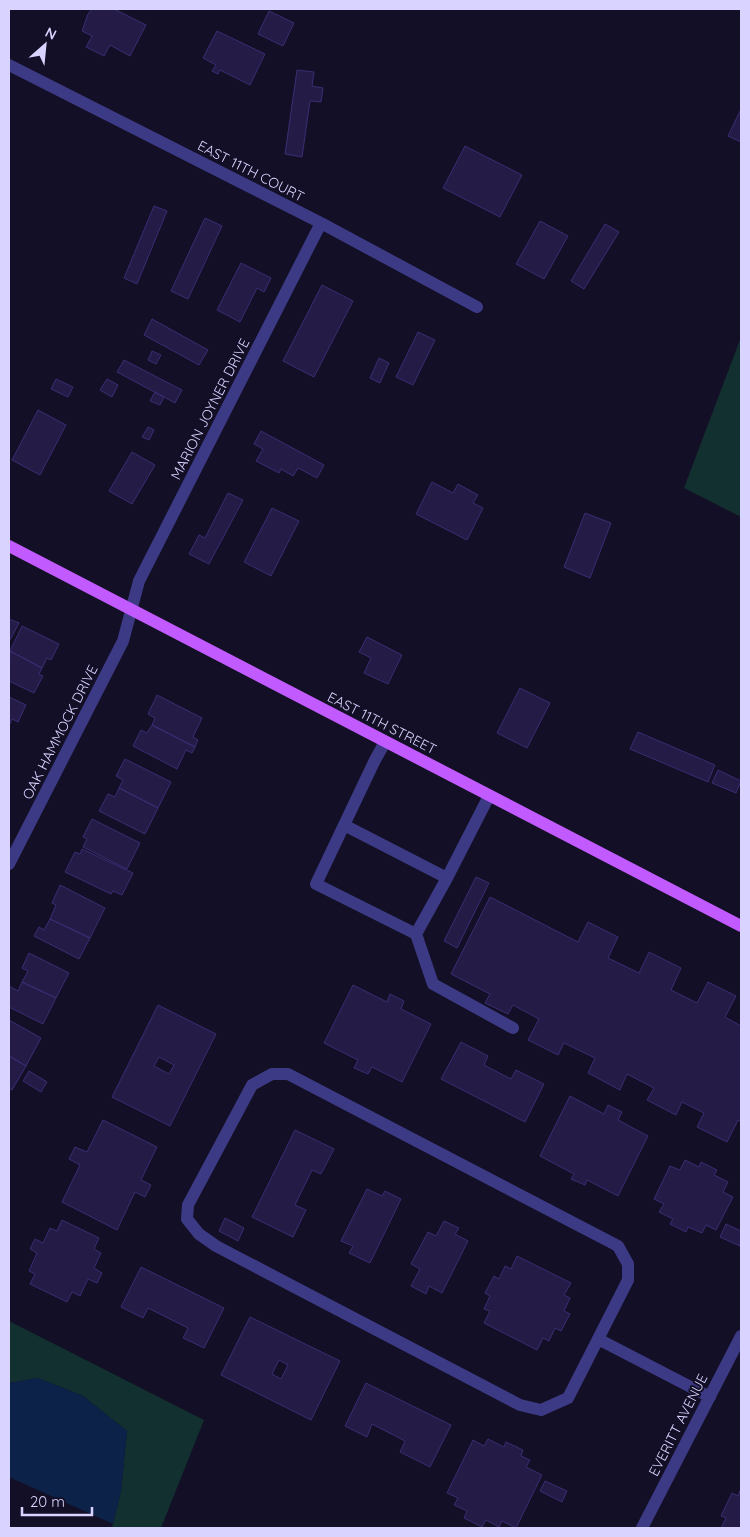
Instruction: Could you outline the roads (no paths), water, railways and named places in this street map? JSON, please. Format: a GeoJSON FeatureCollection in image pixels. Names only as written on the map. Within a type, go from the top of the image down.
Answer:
{"type":"FeatureCollection","features":[{"type":"Feature","properties":{"kind":"main road","name":"EAST 11TH STREET"},"geometry":{"type":"LineString","coordinates":[[9,546],[741,926]]}},
{"type":"Feature","properties":{"kind":"street","name":"EAST 11TH COURT"},"geometry":{"type":"LineString","coordinates":[[9,65],[321,223],[477,307]]}},
{"type":"Feature","properties":{"kind":"street","name":"MARION JOYNER DRIVE"},"geometry":{"type":"LineString","coordinates":[[131,611],[139,581],[321,223]]}},
{"type":"Feature","properties":{"kind":"street","name":"OAK HAMMOCK DRIVE"},"geometry":{"type":"LineString","coordinates":[[9,864],[123,641],[131,611]]}},
{"type":"Feature","properties":{"kind":"street"},"geometry":{"type":"LineString","coordinates":[[385,742],[316,884],[416,934],[434,984],[513,1028]]}},
{"type":"Feature","properties":{"kind":"street"},"geometry":{"type":"LineString","coordinates":[[416,934],[489,796]]}},
{"type":"Feature","properties":{"kind":"street"},"geometry":{"type":"LineString","coordinates":[[344,824],[447,878]]}},
{"type":"Feature","properties":{"kind":"street"},"geometry":{"type":"LineString","coordinates":[[272,1074],[288,1074],[618,1246],[628,1264],[628,1280],[598,1339],[568,1398],[541,1410],[520,1405],[216,1246],[199,1234],[187,1219],[188,1205],[252,1085],[272,1074]]}},
{"type":"Feature","properties":{"kind":"street","name":"EVERITT AVENUE"},"geometry":{"type":"LineString","coordinates":[[642,1528],[741,1336]]}},
{"type":"Feature","properties":{"kind":"street"},"geometry":{"type":"LineString","coordinates":[[598,1339],[710,1397]]}},
{"type":"Feature","properties":{"kind":"water"},"geometry":{"type":"Polygon","coordinates":[[[38,1378],[83,1396],[127,1431],[121,1491],[113,1524],[9,1477],[9,1383],[38,1378]]]}}]}
